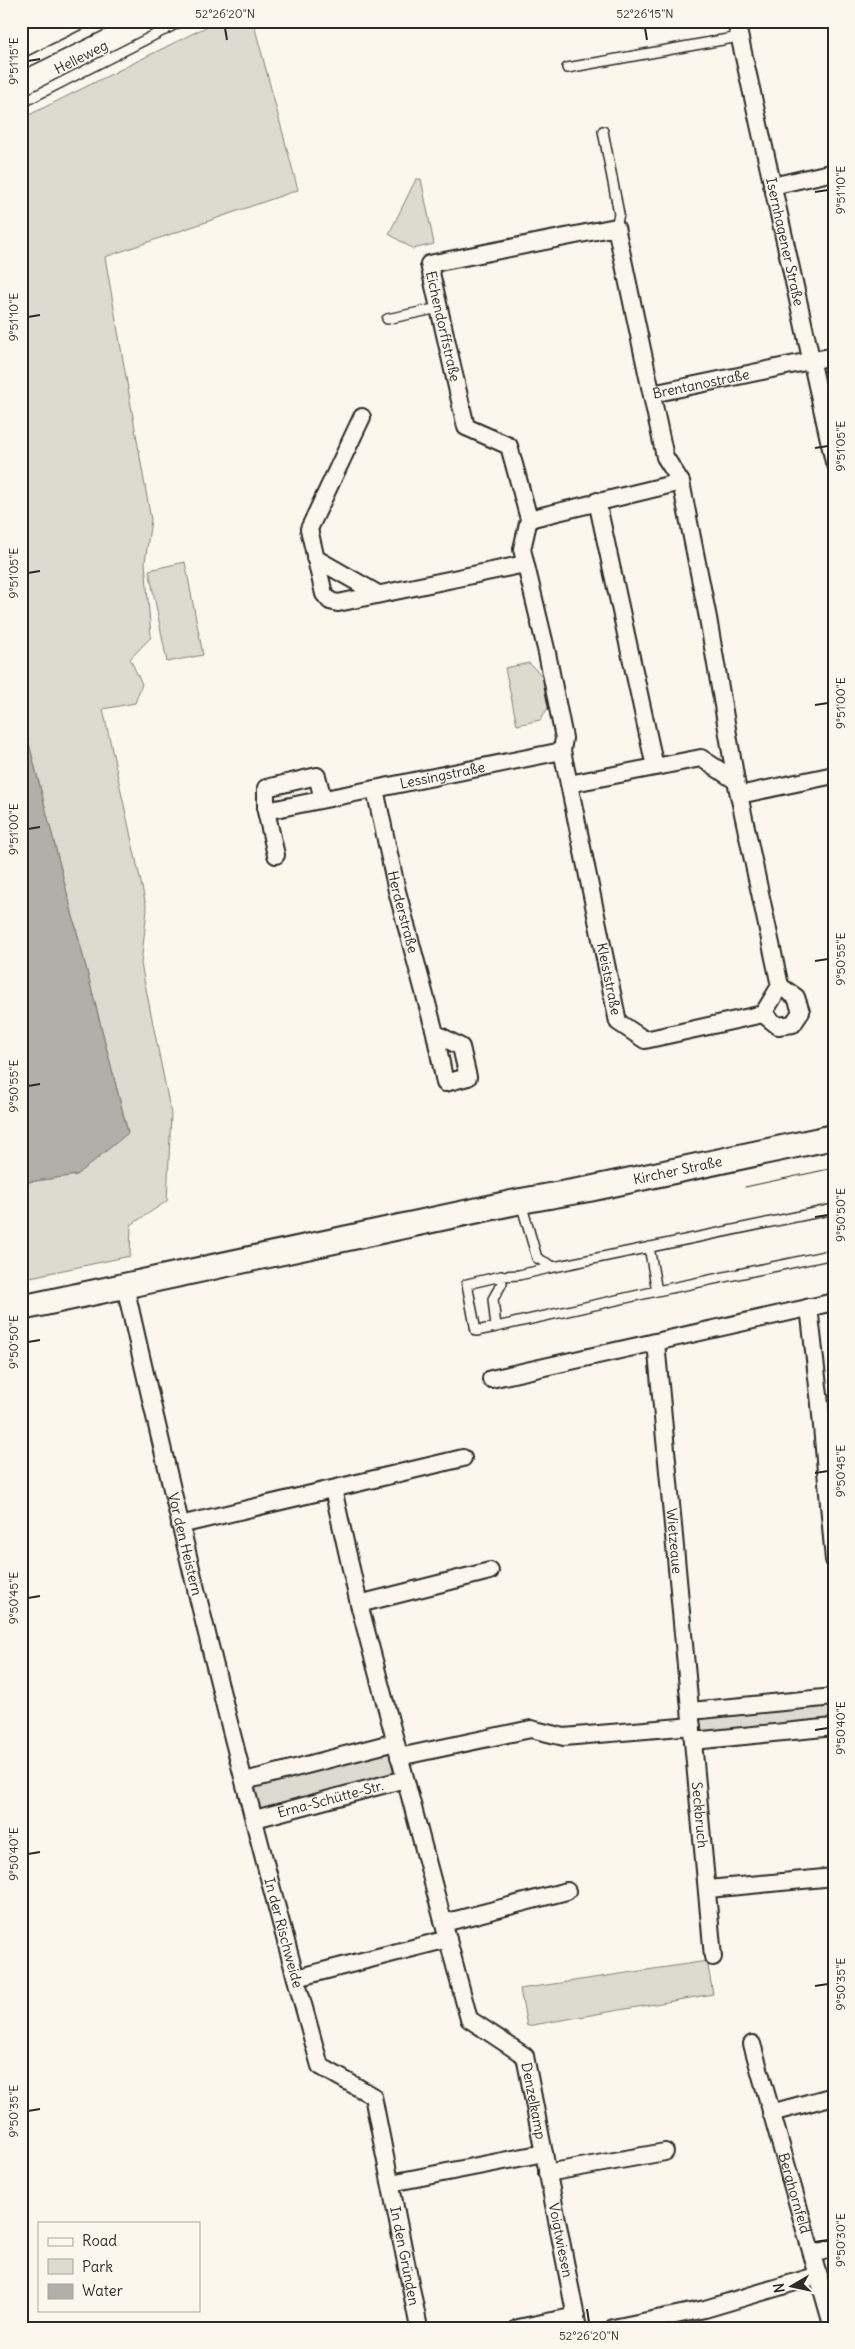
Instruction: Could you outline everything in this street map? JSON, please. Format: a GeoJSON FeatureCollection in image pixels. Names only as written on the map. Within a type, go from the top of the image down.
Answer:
{"type":"FeatureCollection","features":[{"type":"Feature","properties":{"kind":"main road","name":"Kircher Straße"},"geometry":{"type":"LineString","coordinates":[[21,1308],[521,1200],[589,1189],[834,1137]]}},
{"type":"Feature","properties":{"kind":"street","name":"Isernhagener Straße"},"geometry":{"type":"LineString","coordinates":[[738,29],[834,462]]}},
{"type":"Feature","properties":{"kind":"street"},"geometry":{"type":"LineString","coordinates":[[772,186],[834,172]]}},
{"type":"Feature","properties":{"kind":"street"},"geometry":{"type":"LineString","coordinates":[[616,227],[652,394]]}},
{"type":"Feature","properties":{"kind":"street","name":"Eichendorffstraße"},"geometry":{"type":"LineString","coordinates":[[529,519],[509,446],[466,427],[429,264],[616,227]]}},
{"type":"Feature","properties":{"kind":"street","name":"Brentanostraße"},"geometry":{"type":"LineString","coordinates":[[738,788],[708,618],[681,482],[665,457],[652,394],[834,356]]}},
{"type":"Feature","properties":{"kind":"street"},"geometry":{"type":"LineString","coordinates":[[362,417],[308,529],[324,594],[330,601],[338,603],[525,564]]}},
{"type":"Feature","properties":{"kind":"street"},"geometry":{"type":"LineString","coordinates":[[681,482],[529,519],[522,549],[547,653],[564,738],[562,751],[569,784],[701,758],[738,788],[780,986],[763,1014],[778,1026],[793,1024],[801,1012],[796,996],[780,986]]}},
{"type":"Feature","properties":{"kind":"street"},"geometry":{"type":"LineString","coordinates":[[597,501],[655,767]]}},
{"type":"Feature","properties":{"kind":"street"},"geometry":{"type":"LineString","coordinates":[[316,558],[378,594]]}},
{"type":"Feature","properties":{"kind":"street","name":"Lessingstraße"},"geometry":{"type":"LineString","coordinates":[[266,811],[562,751]]}},
{"type":"Feature","properties":{"kind":"street"},"geometry":{"type":"LineString","coordinates":[[738,788],[834,775]]}},
{"type":"Feature","properties":{"kind":"street"},"geometry":{"type":"LineString","coordinates":[[276,855],[266,811],[266,788],[317,776],[323,799]]}},
{"type":"Feature","properties":{"kind":"street","name":"Kleiststraße"},"geometry":{"type":"LineString","coordinates":[[569,784],[618,1022],[645,1040],[763,1014]]}},
{"type":"Feature","properties":{"kind":"street","name":"Herderstraße"},"geometry":{"type":"LineString","coordinates":[[375,790],[397,891],[435,1034]]}},
{"type":"Feature","properties":{"kind":"street","name":"Vor den Heistern"},"geometry":{"type":"LineString","coordinates":[[125,1286],[180,1525],[250,1800]]}},
{"type":"Feature","properties":{"kind":"street"},"geometry":{"type":"LineString","coordinates":[[491,1379],[834,1302]]}},
{"type":"Feature","properties":{"kind":"street"},"geometry":{"type":"LineString","coordinates":[[808,1307],[820,1404],[834,1560]]}},
{"type":"Feature","properties":{"kind":"street","name":"Wietzeaue"},"geometry":{"type":"LineString","coordinates":[[656,1342],[692,1726]]}},
{"type":"Feature","properties":{"kind":"street"},"geometry":{"type":"LineString","coordinates":[[180,1525],[463,1458]]}},
{"type":"Feature","properties":{"kind":"street"},"geometry":{"type":"LineString","coordinates":[[333,1489],[397,1749],[446,1931]]}},
{"type":"Feature","properties":{"kind":"street"},"geometry":{"type":"LineString","coordinates":[[360,1604],[490,1571]]}},
{"type":"Feature","properties":{"kind":"street"},"geometry":{"type":"LineString","coordinates":[[692,1726],[834,1697]]}},
{"type":"Feature","properties":{"kind":"street"},"geometry":{"type":"LineString","coordinates":[[245,1781],[397,1749],[530,1729],[564,1738],[692,1726],[834,1727]]}},
{"type":"Feature","properties":{"kind":"street","name":"Seckbruch"},"geometry":{"type":"LineString","coordinates":[[692,1726],[713,1957]]}},
{"type":"Feature","properties":{"kind":"street","name":"Erna-Schütte-Str."},"geometry":{"type":"LineString","coordinates":[[255,1819],[405,1779]]}},
{"type":"Feature","properties":{"kind":"street","name":"In der Rischweide"},"geometry":{"type":"LineString","coordinates":[[250,1800],[320,2066],[373,2096],[391,2183]]}},
{"type":"Feature","properties":{"kind":"street"},"geometry":{"type":"LineString","coordinates":[[708,1889],[834,1877]]}},
{"type":"Feature","properties":{"kind":"street"},"geometry":{"type":"LineString","coordinates":[[296,1978],[567,1891]]}},
{"type":"Feature","properties":{"kind":"street","name":"Denzelkamp"},"geometry":{"type":"LineString","coordinates":[[446,1931],[469,2020],[525,2056],[544,2153]]}},
{"type":"Feature","properties":{"kind":"street","name":"Berghornfeld"},"geometry":{"type":"LineString","coordinates":[[752,2044],[819,2275],[828,2289],[833,2328]]}},
{"type":"Feature","properties":{"kind":"street"},"geometry":{"type":"LineString","coordinates":[[771,2113],[834,2096]]}},
{"type":"Feature","properties":{"kind":"street"},"geometry":{"type":"LineString","coordinates":[[547,2172],[664,2152]]}},
{"type":"Feature","properties":{"kind":"street"},"geometry":{"type":"LineString","coordinates":[[391,2183],[544,2153]]}},
{"type":"Feature","properties":{"kind":"street","name":"Voigtwiesen"},"geometry":{"type":"LineString","coordinates":[[544,2153],[577,2322]]}},
{"type":"Feature","properties":{"kind":"street","name":"In den Gründen"},"geometry":{"type":"LineString","coordinates":[[391,2183],[419,2328]]}},
{"type":"Feature","properties":{"kind":"street"},"geometry":{"type":"LineString","coordinates":[[813,2254],[834,2248]]}},
{"type":"Feature","properties":{"kind":"street"},"geometry":{"type":"LineString","coordinates":[[613,2328],[704,2309],[746,2295],[819,2275]]}},
{"type":"Feature","properties":{"kind":"street"},"geometry":{"type":"LineString","coordinates":[[518,2328],[577,2322]]}},
{"type":"Feature","properties":{"kind":"lane"},"geometry":{"type":"LineString","coordinates":[[21,65],[111,21]]}},
{"type":"Feature","properties":{"kind":"lane"},"geometry":{"type":"LineString","coordinates":[[160,21],[165,30]]}},
{"type":"Feature","properties":{"kind":"lane","name":"Helleweg"},"geometry":{"type":"LineString","coordinates":[[21,106],[29,99],[182,21]]}},
{"type":"Feature","properties":{"kind":"lane"},"geometry":{"type":"LineString","coordinates":[[567,68],[738,29]]}},
{"type":"Feature","properties":{"kind":"lane"},"geometry":{"type":"LineString","coordinates":[[21,91],[29,99]]}},
{"type":"Feature","properties":{"kind":"lane"},"geometry":{"type":"LineString","coordinates":[[603,131],[619,214],[616,227]]}},
{"type":"Feature","properties":{"kind":"lane"},"geometry":{"type":"LineString","coordinates":[[387,319],[439,308]]}},
{"type":"Feature","properties":{"kind":"lane"},"geometry":{"type":"LineString","coordinates":[[521,1200],[537,1258],[554,1267]]}},
{"type":"Feature","properties":{"kind":"lane"},"geometry":{"type":"LineString","coordinates":[[834,1209],[519,1275],[501,1276],[467,1284],[476,1331],[657,1290],[834,1254]]}},
{"type":"Feature","properties":{"kind":"lane"},"geometry":{"type":"LineString","coordinates":[[649,1247],[657,1290]]}},
{"type":"Feature","properties":{"kind":"lane"},"geometry":{"type":"LineString","coordinates":[[496,1327],[493,1299],[502,1283],[501,1276]]}},
{"type":"Feature","properties":{"kind":"green space"},"geometry":{"type":"Polygon","coordinates":[[[218,21],[253,21],[298,190],[105,257],[151,520],[145,562],[151,637],[130,659],[142,684],[135,703],[103,709],[147,910],[141,964],[171,1114],[167,1201],[131,1225],[130,1256],[21,1279],[21,1183],[77,1175],[128,1132],[21,712],[21,119],[218,21]]]}},
{"type":"Feature","properties":{"kind":"green space"},"geometry":{"type":"Polygon","coordinates":[[[416,179],[421,179],[434,244],[413,249],[389,234],[416,179]]]}},
{"type":"Feature","properties":{"kind":"green space"},"geometry":{"type":"Polygon","coordinates":[[[185,562],[203,655],[167,662],[149,570],[185,562]]]}},
{"type":"Feature","properties":{"kind":"green space"},"geometry":{"type":"Polygon","coordinates":[[[529,663],[545,679],[550,705],[540,720],[517,725],[505,668],[529,663]]]}},
{"type":"Feature","properties":{"kind":"green space"},"geometry":{"type":"Polygon","coordinates":[[[834,1701],[834,1723],[698,1737],[695,1715],[834,1701]]]}},
{"type":"Feature","properties":{"kind":"green space"},"geometry":{"type":"Polygon","coordinates":[[[393,1746],[401,1777],[258,1814],[250,1783],[393,1746]]]}},
{"type":"Feature","properties":{"kind":"green space"},"geometry":{"type":"Polygon","coordinates":[[[707,1961],[713,1994],[527,2026],[520,1989],[707,1961]]]}},
{"type":"Feature","properties":{"kind":"water"},"geometry":{"type":"Polygon","coordinates":[[[21,712],[128,1133],[77,1175],[21,1183],[21,712]]]}},
{"type":"Feature","properties":{"kind":"tram line"},"geometry":{"type":"LineString","coordinates":[[745,1187],[834,1168]]}}]}
